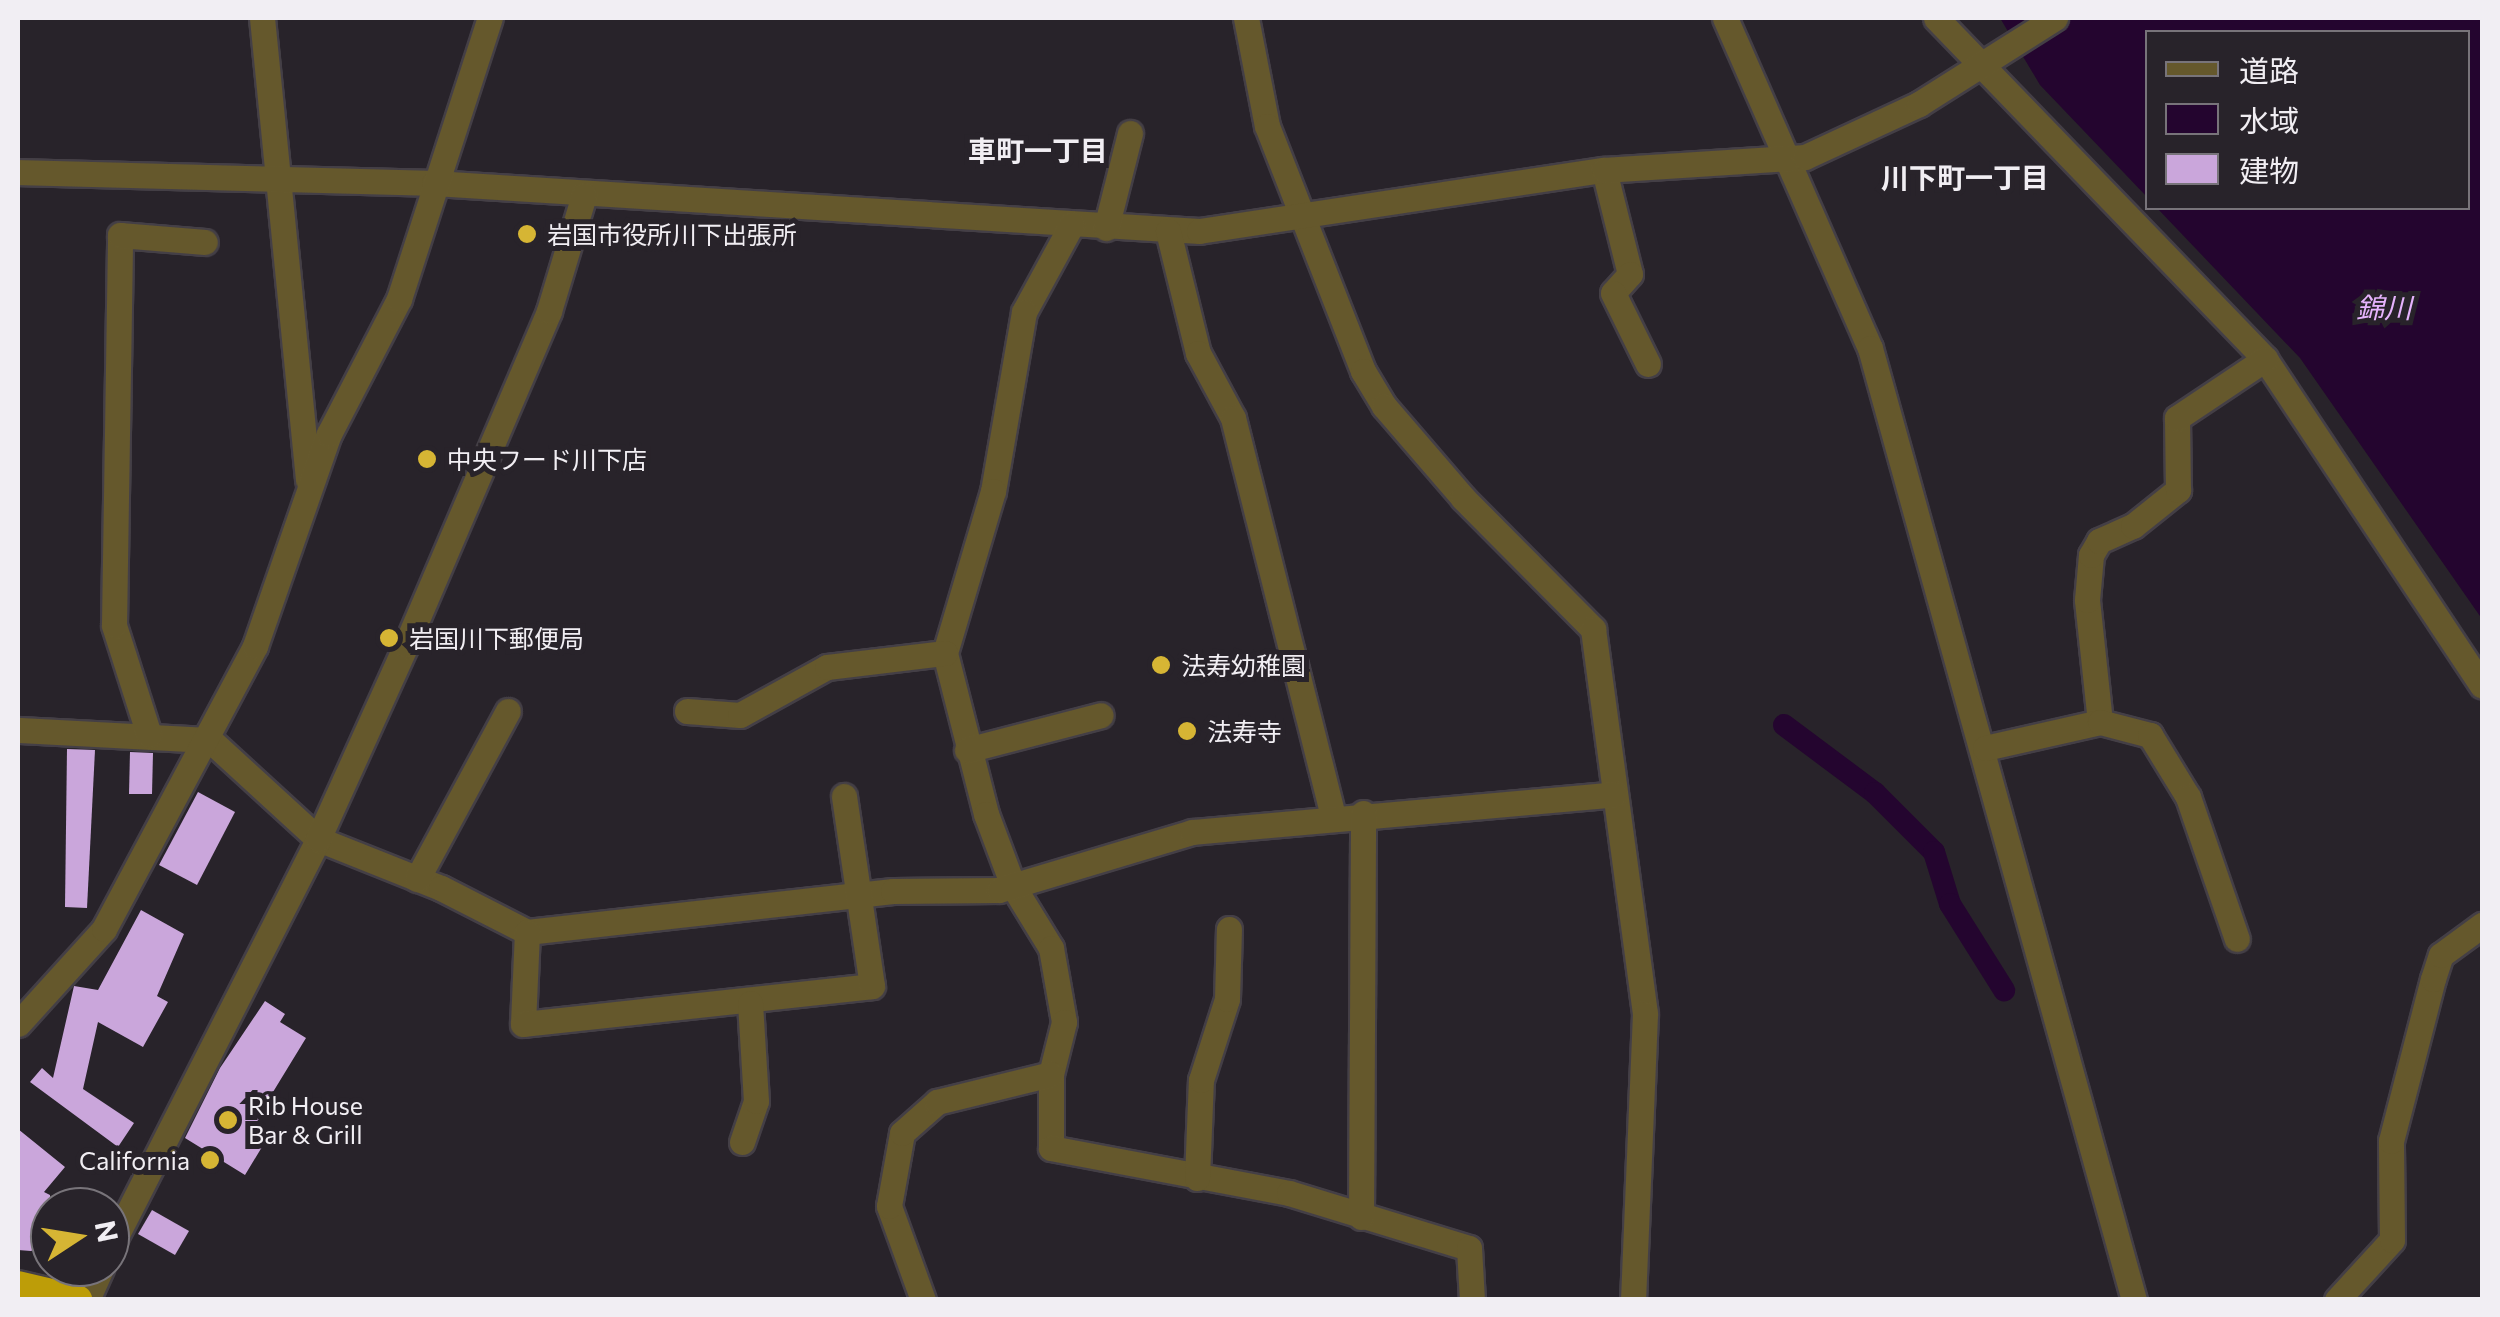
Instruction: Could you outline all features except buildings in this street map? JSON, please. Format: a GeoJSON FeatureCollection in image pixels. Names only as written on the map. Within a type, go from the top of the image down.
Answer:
{"type":"FeatureCollection","features":[{"type":"Feature","properties":{"kind":"highway"},"geometry":{"type":"LineString","coordinates":[[18,1286],[76,1300]]}},
{"type":"Feature","properties":{"kind":"street"},"geometry":{"type":"LineString","coordinates":[[262,18],[308,488]]}},
{"type":"Feature","properties":{"kind":"street"},"geometry":{"type":"LineString","coordinates":[[18,1024],[104,929],[210,740],[255,646],[308,488],[399,299],[490,18]]}},
{"type":"Feature","properties":{"kind":"street"},"geometry":{"type":"LineString","coordinates":[[1246,18],[1267,126],[1306,216],[1363,370],[1384,406],[1463,498],[1593,629],[1645,1014],[1632,1300]]}},
{"type":"Feature","properties":{"kind":"street"},"geometry":{"type":"LineString","coordinates":[[1725,18],[1870,348],[1985,748],[2134,1300]]}},
{"type":"Feature","properties":{"kind":"street"},"geometry":{"type":"LineString","coordinates":[[1936,18],[1990,59],[2265,359],[2482,685]]}},
{"type":"Feature","properties":{"kind":"street"},"geometry":{"type":"LineString","coordinates":[[18,172],[434,184],[1168,231],[1306,216],[1604,170],[1787,161],[1852,138],[2055,18]]}},
{"type":"Feature","properties":{"kind":"street"},"geometry":{"type":"LineString","coordinates":[[1106,228],[1130,134]]}},
{"type":"Feature","properties":{"kind":"street"},"geometry":{"type":"LineString","coordinates":[[1604,170],[1630,274],[1614,293],[1648,364]]}},
{"type":"Feature","properties":{"kind":"street"},"geometry":{"type":"LineString","coordinates":[[130,1209],[318,839],[548,312],[584,194]]}},
{"type":"Feature","properties":{"kind":"street"},"geometry":{"type":"LineString","coordinates":[[1072,224],[1024,312],[993,491],[945,653],[967,750],[1013,886],[1051,948],[1064,1022],[1052,1074],[1050,1148],[1289,1194],[1469,1248],[1472,1300]]}},
{"type":"Feature","properties":{"kind":"street"},"geometry":{"type":"LineString","coordinates":[[1168,231],[1198,354],[1234,418],[1333,816]]}},
{"type":"Feature","properties":{"kind":"street"},"geometry":{"type":"LineString","coordinates":[[149,735],[114,625],[120,235],[204,242]]}},
{"type":"Feature","properties":{"kind":"street"},"geometry":{"type":"LineString","coordinates":[[2100,722],[2087,600],[2091,555],[2099,541],[2133,526],[2178,490],[2176,418],[2265,359]]}},
{"type":"Feature","properties":{"kind":"street"},"geometry":{"type":"LineString","coordinates":[[687,711],[740,715],[827,668],[945,653]]}},
{"type":"Feature","properties":{"kind":"street"},"geometry":{"type":"LineString","coordinates":[[417,879],[508,711]]}},
{"type":"Feature","properties":{"kind":"street"},"geometry":{"type":"LineString","coordinates":[[967,750],[1101,715]]}},
{"type":"Feature","properties":{"kind":"street"},"geometry":{"type":"LineString","coordinates":[[1985,748],[2100,722],[2150,735],[2162,748],[2188,797],[2238,938]]}},
{"type":"Feature","properties":{"kind":"street"},"geometry":{"type":"LineString","coordinates":[[18,730],[210,740],[318,839],[417,879],[527,932],[857,896],[1013,886],[1155,839],[1333,816],[1614,794]]}},
{"type":"Feature","properties":{"kind":"street"},"geometry":{"type":"LineString","coordinates":[[527,932],[524,1024],[750,1003],[872,986],[844,796]]}},
{"type":"Feature","properties":{"kind":"street"},"geometry":{"type":"LineString","coordinates":[[1361,1217],[1364,814]]}},
{"type":"Feature","properties":{"kind":"street"},"geometry":{"type":"LineString","coordinates":[[2336,1300],[2392,1240],[2391,1141],[2433,978],[2441,954],[2482,925]]}},
{"type":"Feature","properties":{"kind":"street"},"geometry":{"type":"LineString","coordinates":[[1196,1178],[1201,1080],[1226,998],[1229,929]]}},
{"type":"Feature","properties":{"kind":"street"},"geometry":{"type":"LineString","coordinates":[[742,1142],[756,1100],[750,1003]]}},
{"type":"Feature","properties":{"kind":"street"},"geometry":{"type":"LineString","coordinates":[[924,1300],[889,1206],[902,1132],[937,1102],[1052,1074]]}},
{"type":"Feature","properties":{"kind":"water","name":"錦川"},"geometry":{"type":"Polygon","coordinates":[[[2000,18],[2482,18],[2482,619],[2300,358],[2159,210],[2470,210],[2470,30],[2145,30],[2145,195],[2040,85],[2000,18]]]}},
{"type":"Feature","properties":{"kind":"waterway"},"geometry":{"type":"LineString","coordinates":[[1784,725],[1875,793],[1934,852],[1950,904],[2004,990]]}},
{"type":"Feature","properties":{"kind":"place","name":"岩国市役所川下出張所"},"geometry":{"type":"Point","coordinates":[527,234]}},
{"type":"Feature","properties":{"kind":"place","name":"中央フード川下店"},"geometry":{"type":"Point","coordinates":[427,459]}},
{"type":"Feature","properties":{"kind":"place","name":"岩国川下郵便局"},"geometry":{"type":"Point","coordinates":[389,638]}},
{"type":"Feature","properties":{"kind":"place","name":"法寿幼稚園"},"geometry":{"type":"Point","coordinates":[1161,665]}},
{"type":"Feature","properties":{"kind":"place","name":"法寿寺"},"geometry":{"type":"Point","coordinates":[1187,731]}},
{"type":"Feature","properties":{"kind":"place","name":"Rib House Bar & Grill"},"geometry":{"type":"Point","coordinates":[228,1120]}},
{"type":"Feature","properties":{"kind":"place","name":"California"},"geometry":{"type":"Point","coordinates":[210,1160]}},
{"type":"Feature","properties":{"kind":"district","name":"車町一丁目"},"geometry":{"type":"Point","coordinates":[1038,150]}},
{"type":"Feature","properties":{"kind":"district","name":"川下町一丁目"},"geometry":{"type":"Point","coordinates":[1965,177]}}]}
